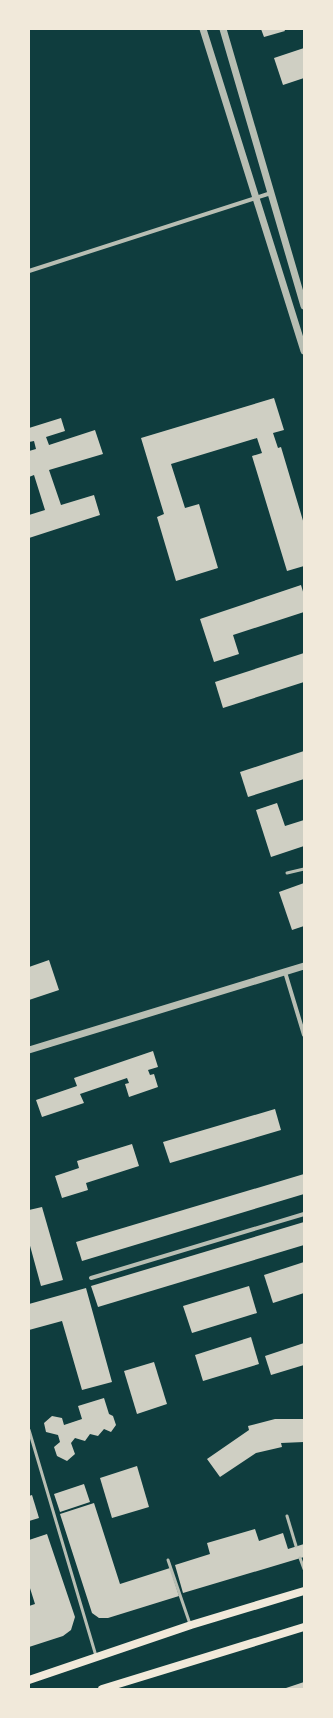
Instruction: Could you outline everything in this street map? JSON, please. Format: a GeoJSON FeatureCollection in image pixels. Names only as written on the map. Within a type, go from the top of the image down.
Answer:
{"type":"FeatureCollection","features":[{"type":"Feature","properties":{"kind":"main road"},"geometry":{"type":"LineString","coordinates":[[29,1680],[191,1625],[304,1591]]}},
{"type":"Feature","properties":{"kind":"main road"},"geometry":{"type":"LineString","coordinates":[[102,1689],[304,1627]]}},
{"type":"Feature","properties":{"kind":"street"},"geometry":{"type":"LineString","coordinates":[[203,29],[304,351]]}},
{"type":"Feature","properties":{"kind":"street"},"geometry":{"type":"LineString","coordinates":[[223,29],[304,306]]}},
{"type":"Feature","properties":{"kind":"street"},"geometry":{"type":"LineString","coordinates":[[29,271],[271,193]]}},
{"type":"Feature","properties":{"kind":"street"},"geometry":{"type":"LineString","coordinates":[[29,1050],[304,966]]}},
{"type":"Feature","properties":{"kind":"street"},"geometry":{"type":"LineString","coordinates":[[285,972],[304,1035]]}},
{"type":"Feature","properties":{"kind":"street"},"geometry":{"type":"LineString","coordinates":[[91,1278],[304,1214]]}},
{"type":"Feature","properties":{"kind":"lane"},"geometry":{"type":"LineString","coordinates":[[287,873],[304,868]]}},
{"type":"Feature","properties":{"kind":"lane"},"geometry":{"type":"LineString","coordinates":[[29,1430],[97,1658]]}},
{"type":"Feature","properties":{"kind":"lane"},"geometry":{"type":"LineString","coordinates":[[287,1516],[296,1546]]}},
{"type":"Feature","properties":{"kind":"lane"},"geometry":{"type":"LineString","coordinates":[[300,1558],[304,1569]]}},
{"type":"Feature","properties":{"kind":"lane"},"geometry":{"type":"LineString","coordinates":[[168,1560],[191,1625]]}},
{"type":"Feature","properties":{"kind":"building"},"geometry":{"type":"Polygon","coordinates":[[[261,29],[284,29],[285,31],[264,37],[261,29]]]}},
{"type":"Feature","properties":{"kind":"building"},"geometry":{"type":"Polygon","coordinates":[[[304,48],[304,78],[283,85],[274,58],[304,48]]]}},
{"type":"Feature","properties":{"kind":"building"},"geometry":{"type":"Polygon","coordinates":[[[274,398],[284,430],[273,433],[278,448],[281,447],[304,524],[304,566],[287,571],[252,456],[262,453],[257,438],[171,464],[185,508],[199,504],[218,568],[176,581],[157,517],[164,514],[141,438],[274,398]]]}},
{"type":"Feature","properties":{"kind":"building"},"geometry":{"type":"Polygon","coordinates":[[[61,418],[65,431],[46,437],[49,445],[95,430],[103,454],[49,470],[61,505],[94,495],[100,515],[29,538],[29,515],[45,510],[34,475],[29,477],[29,451],[36,449],[34,441],[29,442],[29,428],[61,418]]]}},
{"type":"Feature","properties":{"kind":"building"},"geometry":{"type":"Polygon","coordinates":[[[301,585],[304,595],[304,612],[233,635],[239,654],[214,662],[200,619],[301,585]]]}},
{"type":"Feature","properties":{"kind":"building"},"geometry":{"type":"Polygon","coordinates":[[[304,653],[304,682],[223,708],[215,682],[304,653]]]}},
{"type":"Feature","properties":{"kind":"building"},"geometry":{"type":"Polygon","coordinates":[[[304,751],[304,779],[248,797],[240,772],[304,751]]]}},
{"type":"Feature","properties":{"kind":"building"},"geometry":{"type":"Polygon","coordinates":[[[277,803],[285,826],[304,820],[304,846],[271,857],[256,810],[277,803]]]}},
{"type":"Feature","properties":{"kind":"building"},"geometry":{"type":"Polygon","coordinates":[[[304,883],[304,926],[292,930],[279,892],[304,883]]]}},
{"type":"Feature","properties":{"kind":"building"},"geometry":{"type":"Polygon","coordinates":[[[49,960],[59,990],[29,1000],[29,967],[49,960]]]}},
{"type":"Feature","properties":{"kind":"building"},"geometry":{"type":"Polygon","coordinates":[[[153,1051],[158,1067],[148,1070],[150,1075],[154,1074],[158,1087],[129,1097],[125,1084],[129,1083],[127,1078],[80,1094],[84,1103],[42,1117],[36,1100],[77,1086],[74,1078],[153,1051]]]}},
{"type":"Feature","properties":{"kind":"building"},"geometry":{"type":"Polygon","coordinates":[[[275,1109],[281,1130],[170,1163],[163,1142],[275,1109]]]}},
{"type":"Feature","properties":{"kind":"building"},"geometry":{"type":"Polygon","coordinates":[[[132,1144],[139,1166],[86,1183],[88,1190],[62,1198],[55,1176],[79,1168],[77,1161],[132,1144]]]}},
{"type":"Feature","properties":{"kind":"building"},"geometry":{"type":"Polygon","coordinates":[[[304,1174],[304,1194],[82,1261],[76,1242],[304,1174]]]}},
{"type":"Feature","properties":{"kind":"building"},"geometry":{"type":"Polygon","coordinates":[[[42,1207],[63,1280],[41,1286],[29,1242],[29,1210],[42,1207]]]}},
{"type":"Feature","properties":{"kind":"building"},"geometry":{"type":"Polygon","coordinates":[[[304,1222],[304,1245],[98,1307],[91,1286],[304,1222]]]}},
{"type":"Feature","properties":{"kind":"building"},"geometry":{"type":"Polygon","coordinates":[[[304,1262],[304,1293],[273,1303],[264,1275],[304,1262]]]}},
{"type":"Feature","properties":{"kind":"building"},"geometry":{"type":"Polygon","coordinates":[[[249,1286],[257,1313],[192,1333],[183,1306],[249,1286]]]}},
{"type":"Feature","properties":{"kind":"building"},"geometry":{"type":"Polygon","coordinates":[[[86,1288],[112,1382],[82,1390],[62,1321],[29,1330],[29,1304],[86,1288]]]}},
{"type":"Feature","properties":{"kind":"building"},"geometry":{"type":"Polygon","coordinates":[[[251,1337],[259,1364],[203,1381],[195,1355],[251,1337]]]}},
{"type":"Feature","properties":{"kind":"building"},"geometry":{"type":"Polygon","coordinates":[[[304,1343],[304,1365],[271,1375],[265,1356],[304,1343]]]}},
{"type":"Feature","properties":{"kind":"building"},"geometry":{"type":"Polygon","coordinates":[[[154,1362],[167,1404],[137,1414],[124,1371],[154,1362]]]}},
{"type":"Feature","properties":{"kind":"building"},"geometry":{"type":"Polygon","coordinates":[[[104,1398],[109,1414],[113,1416],[116,1425],[111,1432],[104,1429],[98,1436],[90,1434],[85,1441],[75,1438],[71,1443],[75,1454],[67,1461],[57,1456],[54,1447],[60,1442],[58,1435],[46,1432],[44,1423],[52,1416],[62,1418],[64,1425],[82,1419],[78,1406],[104,1398]]]}},
{"type":"Feature","properties":{"kind":"building"},"geometry":{"type":"Polygon","coordinates":[[[275,1419],[304,1419],[304,1442],[281,1443],[282,1447],[256,1453],[220,1477],[207,1459],[249,1430],[248,1426],[275,1419]]]}},
{"type":"Feature","properties":{"kind":"building"},"geometry":{"type":"Polygon","coordinates":[[[137,1466],[149,1507],[112,1518],[100,1478],[137,1466]]]}},
{"type":"Feature","properties":{"kind":"building"},"geometry":{"type":"Polygon","coordinates":[[[84,1484],[90,1502],[60,1512],[54,1494],[84,1484]]]}},
{"type":"Feature","properties":{"kind":"building"},"geometry":{"type":"Polygon","coordinates":[[[32,1495],[39,1518],[29,1521],[29,1496],[32,1495]]]}},
{"type":"Feature","properties":{"kind":"building"},"geometry":{"type":"Polygon","coordinates":[[[94,1503],[120,1584],[170,1568],[179,1596],[108,1618],[99,1618],[92,1613],[60,1514],[94,1503]]]}},
{"type":"Feature","properties":{"kind":"building"},"geometry":{"type":"Polygon","coordinates":[[[255,1529],[259,1541],[283,1533],[288,1549],[304,1544],[304,1557],[183,1593],[175,1565],[210,1554],[207,1543],[255,1529]]]}},
{"type":"Feature","properties":{"kind":"building"},"geometry":{"type":"Polygon","coordinates":[[[47,1534],[75,1617],[71,1630],[63,1636],[29,1647],[29,1606],[35,1604],[29,1585],[29,1540],[47,1534]]]}},
{"type":"Feature","properties":{"kind":"building"},"geometry":{"type":"Polygon","coordinates":[[[304,1682],[304,1689],[283,1689],[304,1682]]]}}]}
